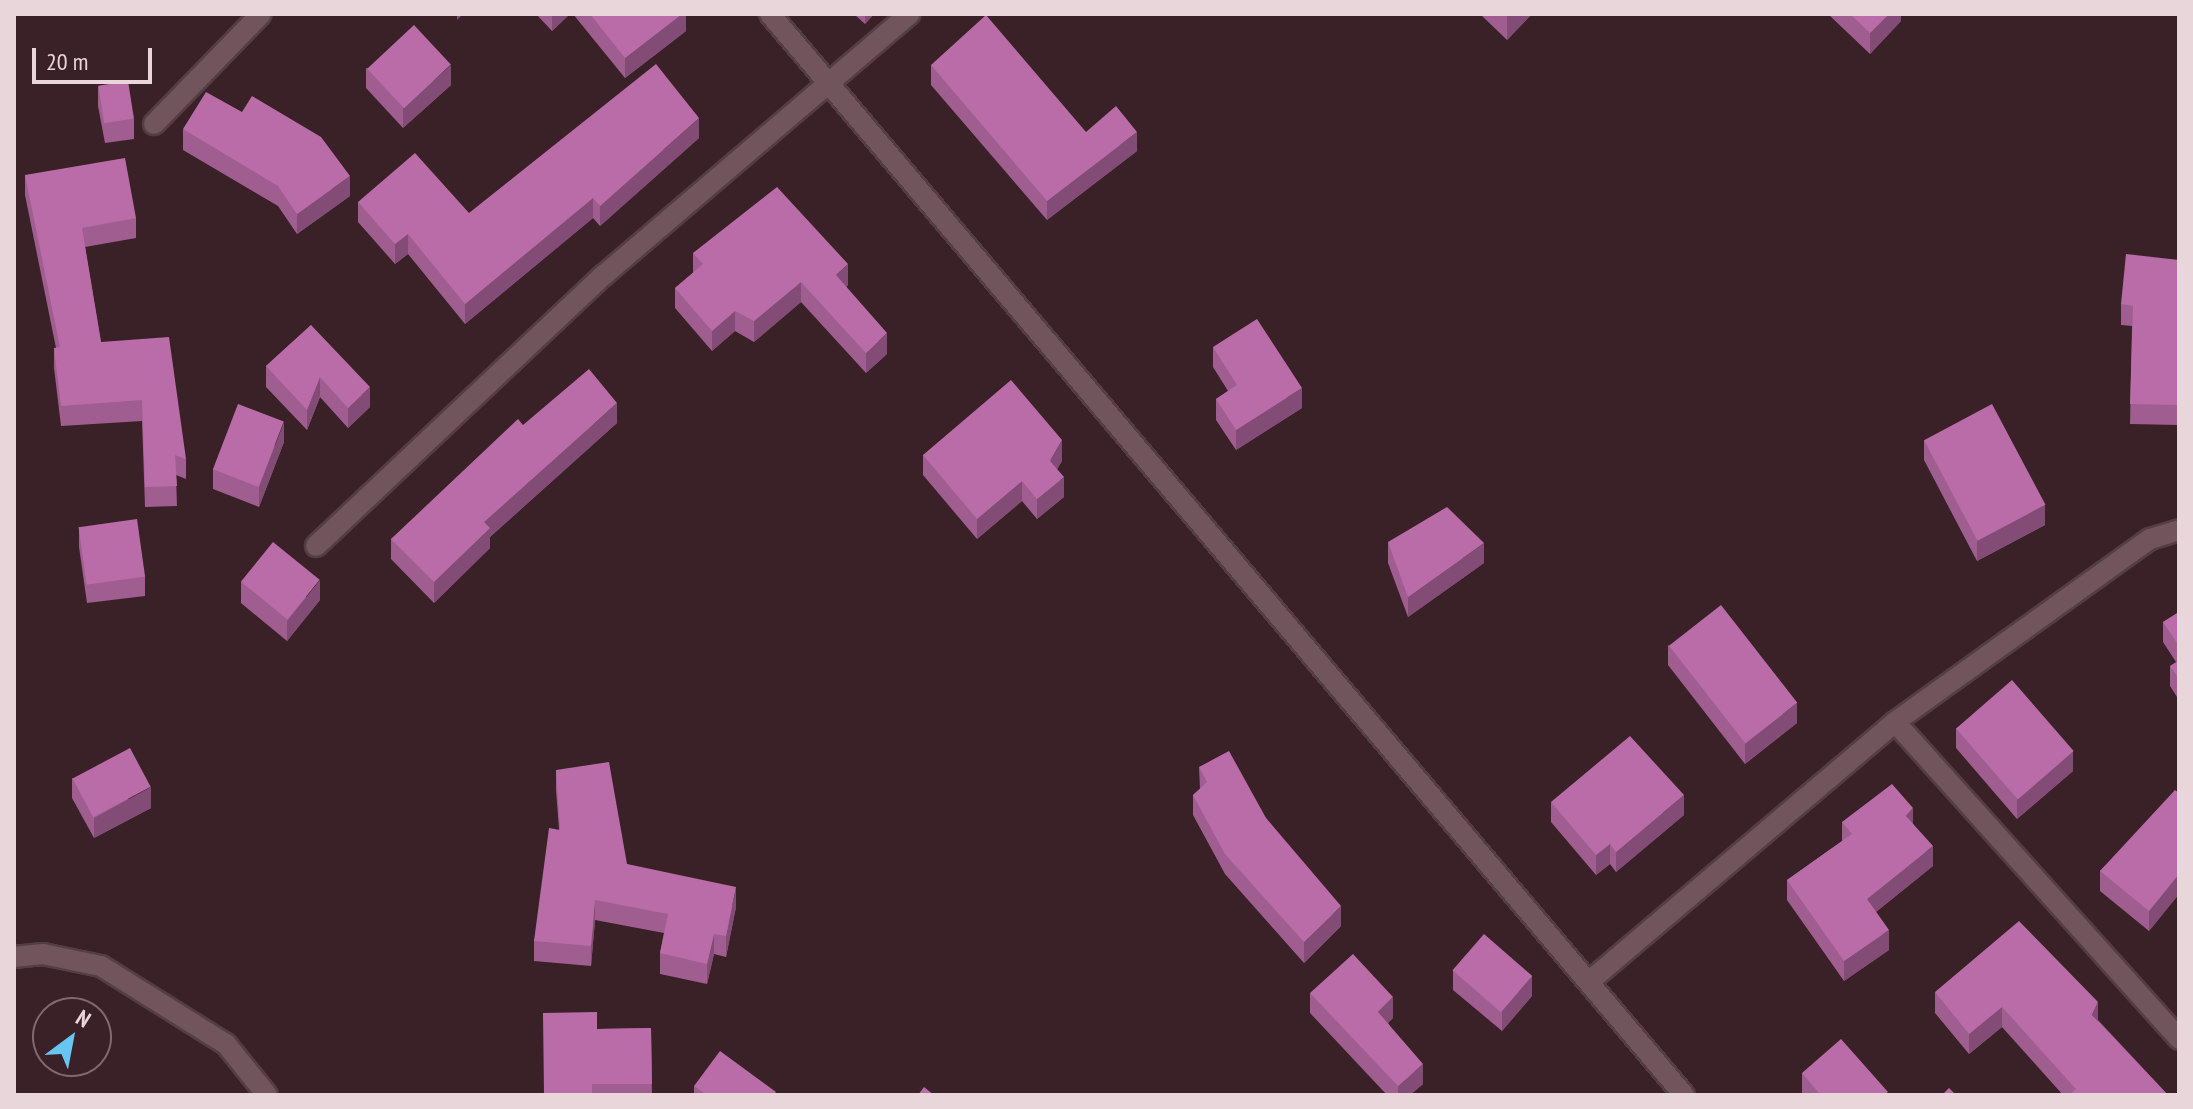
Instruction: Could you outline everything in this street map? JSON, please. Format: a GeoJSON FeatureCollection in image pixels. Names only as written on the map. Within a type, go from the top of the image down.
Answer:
{"type":"FeatureCollection","features":[{"type":"Feature","properties":{"kind":"street"},"geometry":{"type":"LineString","coordinates":[[154,124],[261,14]]}},
{"type":"Feature","properties":{"kind":"street"},"geometry":{"type":"LineString","coordinates":[[770,14],[831,81],[1591,980],[1684,1095]]}},
{"type":"Feature","properties":{"kind":"street"},"geometry":{"type":"LineString","coordinates":[[316,546],[604,275],[910,14]]}},
{"type":"Feature","properties":{"kind":"street"},"geometry":{"type":"LineString","coordinates":[[1591,980],[1895,722],[2150,539],[2179,530]]}},
{"type":"Feature","properties":{"kind":"street"},"geometry":{"type":"LineString","coordinates":[[1895,722],[2179,1039]]}},
{"type":"Feature","properties":{"kind":"street"},"geometry":{"type":"LineString","coordinates":[[14,957],[43,954],[101,966],[226,1044],[267,1095]]}},
{"type":"Feature","properties":{"kind":"building"},"geometry":{"type":"Polygon","coordinates":[[[590,14],[682,14],[625,58],[590,14]]]}},
{"type":"Feature","properties":{"kind":"building"},"geometry":{"type":"Polygon","coordinates":[[[1850,14],[1889,14],[1870,33],[1850,14]]]}},
{"type":"Feature","properties":{"kind":"building"},"geometry":{"type":"Polygon","coordinates":[[[986,15],[1086,132],[1116,106],[1137,132],[1047,201],[931,65],[986,15]]]}},
{"type":"Feature","properties":{"kind":"building"},"geometry":{"type":"Polygon","coordinates":[[[414,25],[451,64],[404,108],[367,69],[414,25]]]}},
{"type":"Feature","properties":{"kind":"building"},"geometry":{"type":"Polygon","coordinates":[[[656,64],[699,118],[600,206],[593,198],[465,304],[408,234],[395,244],[358,202],[415,153],[469,213],[656,64]]]}},
{"type":"Feature","properties":{"kind":"building"},"geometry":{"type":"Polygon","coordinates":[[[128,81],[134,119],[104,123],[98,86],[128,81]]]}},
{"type":"Feature","properties":{"kind":"building"},"geometry":{"type":"Polygon","coordinates":[[[206,92],[242,112],[252,96],[321,137],[350,176],[297,214],[278,186],[183,129],[206,92]]]}},
{"type":"Feature","properties":{"kind":"building"},"geometry":{"type":"Polygon","coordinates":[[[125,158],[136,218],[82,228],[101,342],[169,337],[186,459],[175,455],[177,486],[145,487],[142,400],[61,406],[54,348],[60,347],[25,175],[125,158]]]}},
{"type":"Feature","properties":{"kind":"building"},"geometry":{"type":"Polygon","coordinates":[[[777,187],[848,264],[836,275],[887,333],[866,353],[801,282],[754,321],[735,311],[712,331],[675,288],[703,264],[693,253],[777,187]]]}},
{"type":"Feature","properties":{"kind":"building"},"geometry":{"type":"Polygon","coordinates":[[[2126,254],[2179,260],[2179,405],[2130,404],[2133,306],[2121,304],[2126,254]]]}},
{"type":"Feature","properties":{"kind":"building"},"geometry":{"type":"Polygon","coordinates":[[[1257,319],[1302,388],[1236,430],[1216,399],[1237,385],[1213,347],[1257,319]]]}},
{"type":"Feature","properties":{"kind":"building"},"geometry":{"type":"Polygon","coordinates":[[[311,325],[370,387],[348,408],[320,377],[307,410],[266,366],[311,325]]]}},
{"type":"Feature","properties":{"kind":"building"},"geometry":{"type":"Polygon","coordinates":[[[589,369],[617,403],[484,522],[490,528],[434,582],[391,539],[518,419],[523,425],[589,369]]]}},
{"type":"Feature","properties":{"kind":"building"},"geometry":{"type":"Polygon","coordinates":[[[1011,380],[1062,440],[1050,461],[1064,477],[1037,499],[1022,481],[977,519],[923,455],[1011,380]]]}},
{"type":"Feature","properties":{"kind":"building"},"geometry":{"type":"Polygon","coordinates":[[[238,404],[284,422],[259,487],[213,469],[238,404]]]}},
{"type":"Feature","properties":{"kind":"building"},"geometry":{"type":"Polygon","coordinates":[[[1992,404],[2046,505],[1978,541],[1924,440],[1992,404]]]}},
{"type":"Feature","properties":{"kind":"building"},"geometry":{"type":"Polygon","coordinates":[[[1447,507],[1484,543],[1408,597],[1388,542],[1447,507]]]}},
{"type":"Feature","properties":{"kind":"building"},"geometry":{"type":"Polygon","coordinates":[[[137,519],[145,576],[87,585],[79,527],[137,519]]]}},
{"type":"Feature","properties":{"kind":"building"},"geometry":{"type":"Polygon","coordinates":[[[273,542],[320,580],[288,619],[241,582],[273,542]]]}},
{"type":"Feature","properties":{"kind":"building"},"geometry":{"type":"Polygon","coordinates":[[[1721,605],[1797,703],[1745,743],[1669,646],[1721,605]]]}},
{"type":"Feature","properties":{"kind":"building"},"geometry":{"type":"Polygon","coordinates":[[[2179,612],[2179,646],[2163,622],[2179,612]]]}},
{"type":"Feature","properties":{"kind":"building"},"geometry":{"type":"Polygon","coordinates":[[[2179,661],[2179,679],[2170,666],[2179,661]]]}},
{"type":"Feature","properties":{"kind":"building"},"geometry":{"type":"Polygon","coordinates":[[[2012,680],[2074,751],[2018,799],[1956,729],[2012,680]]]}},
{"type":"Feature","properties":{"kind":"building"},"geometry":{"type":"Polygon","coordinates":[[[1630,736],[1684,795],[1616,852],[1610,844],[1596,855],[1551,802],[1630,736]]]}},
{"type":"Feature","properties":{"kind":"building"},"geometry":{"type":"Polygon","coordinates":[[[130,748],[151,787],[93,817],[73,779],[130,748]]]}},
{"type":"Feature","properties":{"kind":"building"},"geometry":{"type":"Polygon","coordinates":[[[1229,751],[1266,818],[1341,906],[1304,942],[1225,854],[1193,795],[1207,782],[1199,767],[1229,751]]]}},
{"type":"Feature","properties":{"kind":"building"},"geometry":{"type":"Polygon","coordinates":[[[609,762],[627,864],[736,887],[726,936],[714,934],[707,964],[660,953],[668,914],[595,900],[591,946],[534,941],[549,828],[560,830],[556,770],[609,762]]]}},
{"type":"Feature","properties":{"kind":"building"},"geometry":{"type":"Polygon","coordinates":[[[1892,784],[1913,808],[1906,816],[1933,846],[1867,899],[1889,930],[1844,961],[1787,880],[1852,834],[1842,822],[1892,784]]]}},
{"type":"Feature","properties":{"kind":"building"},"geometry":{"type":"Polygon","coordinates":[[[2175,790],[2179,793],[2179,874],[2149,911],[2100,871],[2175,790]]]}},
{"type":"Feature","properties":{"kind":"building"},"geometry":{"type":"Polygon","coordinates":[[[2019,921],[2098,1002],[2092,1015],[2168,1095],[2069,1095],[2076,1089],[2002,1007],[1969,1034],[1935,992],[2019,921]]]}},
{"type":"Feature","properties":{"kind":"building"},"geometry":{"type":"Polygon","coordinates":[[[1484,934],[1532,976],[1501,1012],[1453,970],[1484,934]]]}},
{"type":"Feature","properties":{"kind":"building"},"geometry":{"type":"Polygon","coordinates":[[[1353,954],[1393,997],[1378,1012],[1423,1064],[1398,1086],[1310,993],[1353,954]]]}},
{"type":"Feature","properties":{"kind":"building"},"geometry":{"type":"Polygon","coordinates":[[[597,1012],[597,1029],[651,1028],[652,1084],[592,1084],[592,1095],[544,1095],[543,1013],[597,1012]]]}},
{"type":"Feature","properties":{"kind":"building"},"geometry":{"type":"Polygon","coordinates":[[[1841,1039],[1888,1092],[1884,1095],[1817,1095],[1819,1093],[1802,1073],[1841,1039]]]}},
{"type":"Feature","properties":{"kind":"building"},"geometry":{"type":"Polygon","coordinates":[[[720,1051],[776,1092],[774,1095],[707,1095],[694,1086],[720,1051]]]}},
{"type":"Feature","properties":{"kind":"building"},"geometry":{"type":"Polygon","coordinates":[[[924,1087],[934,1095],[918,1095],[924,1087]]]}},
{"type":"Feature","properties":{"kind":"building"},"geometry":{"type":"Polygon","coordinates":[[[1949,1088],[1956,1095],[1942,1095],[1949,1088]]]}}]}
